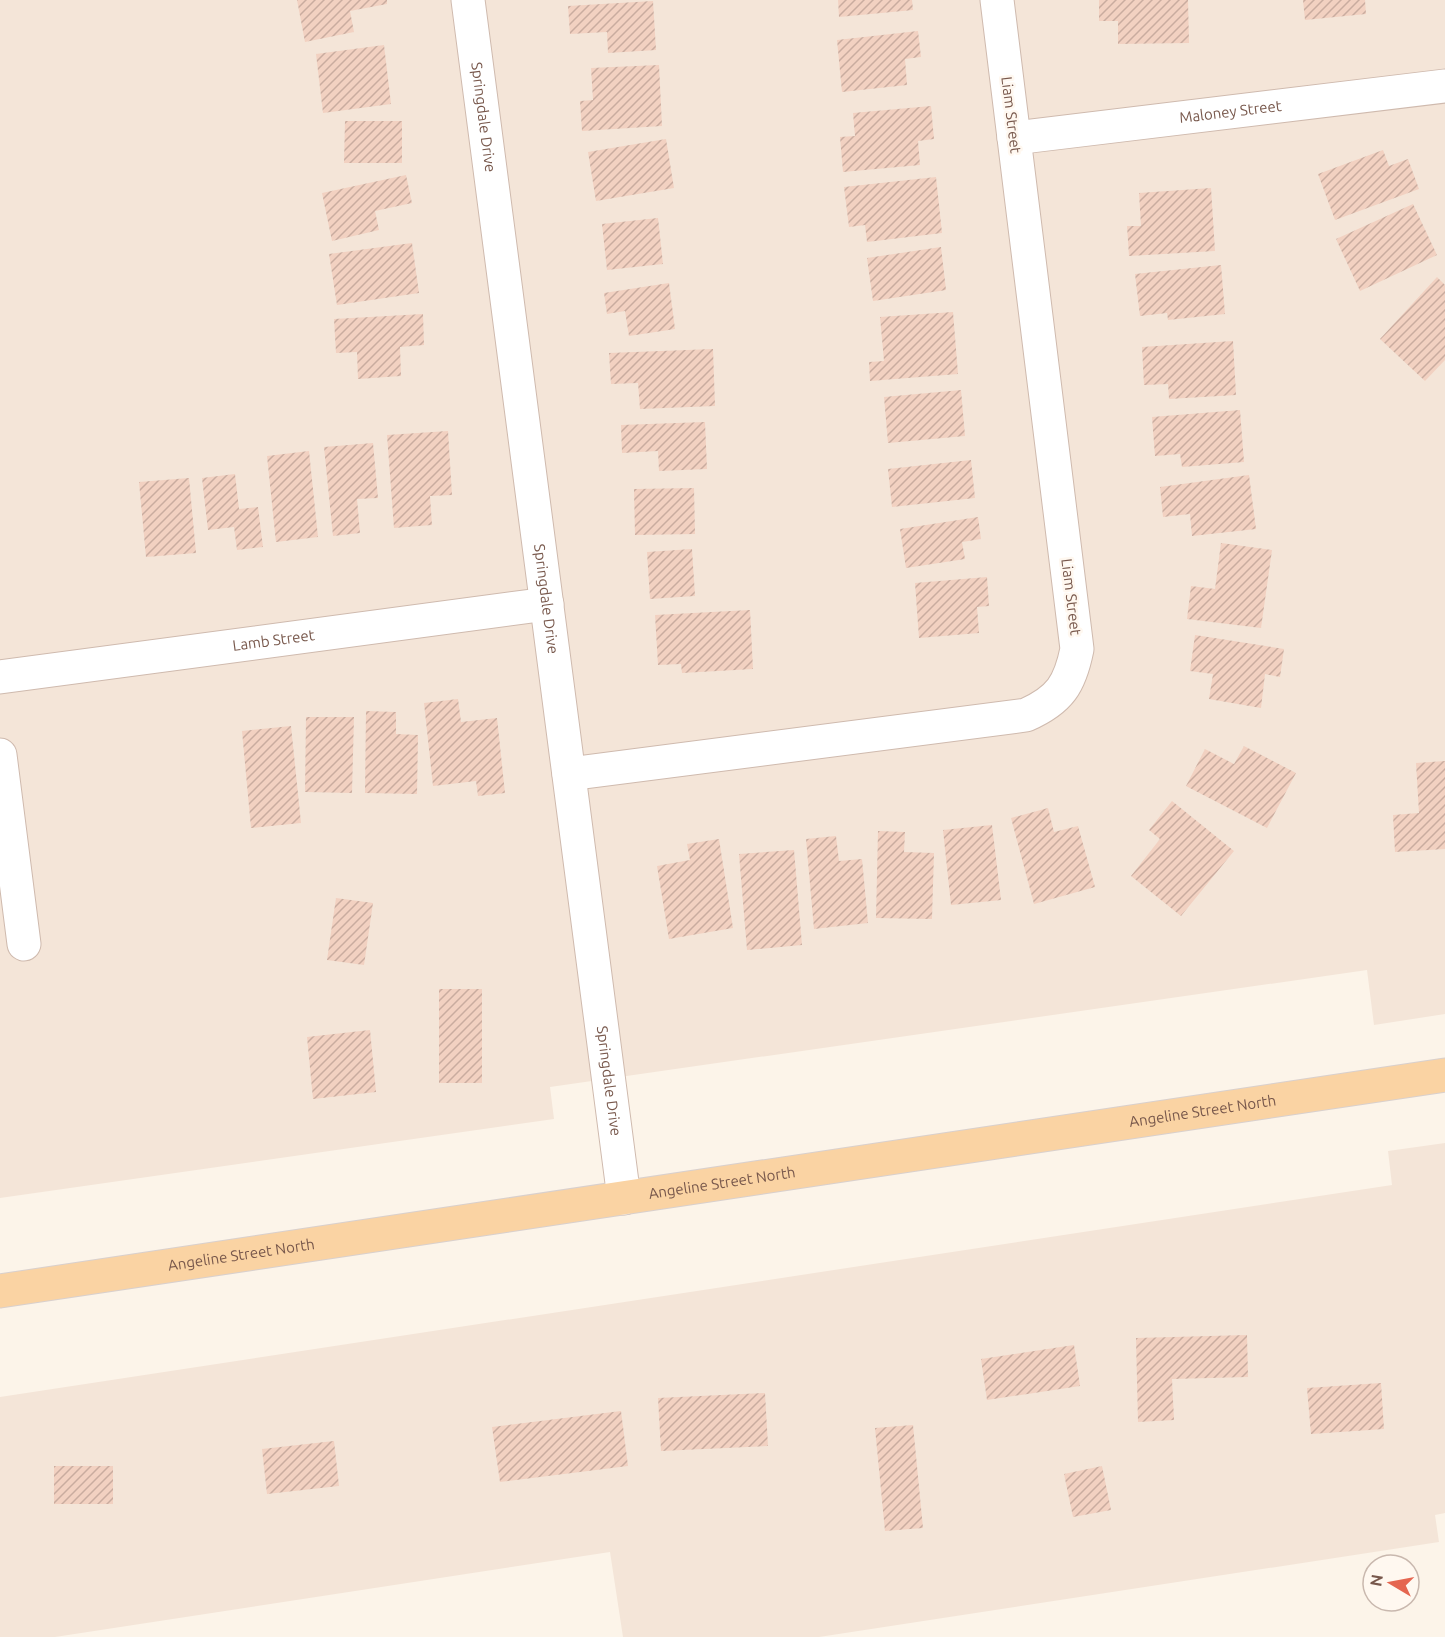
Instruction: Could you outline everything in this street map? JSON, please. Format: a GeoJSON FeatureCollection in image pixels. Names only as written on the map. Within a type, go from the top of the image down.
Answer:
{"type":"FeatureCollection","features":[{"type":"Feature","properties":{"kind":"main road","name":"Angeline Street North"},"geometry":{"type":"LineString","coordinates":[[0,1291],[1445,1075]]}},
{"type":"Feature","properties":{"kind":"street","name":"Springdale Drive"},"geometry":{"type":"LineString","coordinates":[[468,0],[624,1198]]}},
{"type":"Feature","properties":{"kind":"street","name":"Liam Street"},"geometry":{"type":"LineString","coordinates":[[569,774],[1026,715],[1046,706],[1062,692],[1073,672],[1077,649],[997,0]]}},
{"type":"Feature","properties":{"kind":"street","name":"Maloney Street"},"geometry":{"type":"LineString","coordinates":[[1014,138],[1445,86]]}},
{"type":"Feature","properties":{"kind":"street","name":"Lamb Street"},"geometry":{"type":"LineString","coordinates":[[0,677],[547,604]]}},
{"type":"Feature","properties":{"kind":"street"},"geometry":{"type":"LineString","coordinates":[[0,755],[24,944]]}},
{"type":"Feature","properties":{"kind":"shaded area"},"geometry":{"type":"Polygon","coordinates":[[[0,0],[1445,0],[1445,1014],[1374,1025],[1367,970],[550,1087],[554,1119],[0,1198],[0,0]]]}},
{"type":"Feature","properties":{"kind":"shaded area"},"geometry":{"type":"Polygon","coordinates":[[[1445,1143],[1445,1513],[1435,1515],[1439,1542],[819,1637],[623,1637],[610,1552],[55,1637],[0,1637],[0,1397],[1392,1185],[1388,1151],[1445,1143]]]}},
{"type":"Feature","properties":{"kind":"building"},"geometry":{"type":"Polygon","coordinates":[[[297,0],[387,0],[387,4],[350,11],[354,32],[305,42],[297,0]]]}},
{"type":"Feature","properties":{"kind":"building"},"geometry":{"type":"Polygon","coordinates":[[[838,0],[912,0],[913,10],[839,17],[838,0]]]}},
{"type":"Feature","properties":{"kind":"building"},"geometry":{"type":"Polygon","coordinates":[[[1099,0],[1188,0],[1189,43],[1118,44],[1118,21],[1099,21],[1099,0]]]}},
{"type":"Feature","properties":{"kind":"building"},"geometry":{"type":"Polygon","coordinates":[[[1303,0],[1365,0],[1366,14],[1305,20],[1303,0]]]}},
{"type":"Feature","properties":{"kind":"building"},"geometry":{"type":"Polygon","coordinates":[[[653,1],[656,50],[608,53],[607,32],[570,34],[568,6],[653,1]]]}},
{"type":"Feature","properties":{"kind":"building"},"geometry":{"type":"Polygon","coordinates":[[[918,31],[921,57],[905,59],[907,85],[842,92],[837,40],[918,31]]]}},
{"type":"Feature","properties":{"kind":"building"},"geometry":{"type":"Polygon","coordinates":[[[384,45],[391,104],[323,113],[316,54],[384,45]]]}},
{"type":"Feature","properties":{"kind":"building"},"geometry":{"type":"Polygon","coordinates":[[[659,65],[662,126],[582,131],[580,101],[593,100],[591,68],[659,65]]]}},
{"type":"Feature","properties":{"kind":"building"},"geometry":{"type":"Polygon","coordinates":[[[931,106],[934,139],[918,141],[920,165],[843,172],[840,137],[855,136],[853,113],[931,106]]]}},
{"type":"Feature","properties":{"kind":"building"},"geometry":{"type":"Polygon","coordinates":[[[345,121],[402,121],[402,163],[344,163],[345,121]]]}},
{"type":"Feature","properties":{"kind":"building"},"geometry":{"type":"Polygon","coordinates":[[[666,139],[674,188],[596,201],[588,152],[666,139]]]}},
{"type":"Feature","properties":{"kind":"building"},"geometry":{"type":"Polygon","coordinates":[[[1383,150],[1389,166],[1408,159],[1419,189],[1335,220],[1318,174],[1383,150]]]}},
{"type":"Feature","properties":{"kind":"building"},"geometry":{"type":"Polygon","coordinates":[[[406,175],[412,203],[375,211],[379,230],[332,241],[322,193],[406,175]]]}},
{"type":"Feature","properties":{"kind":"building"},"geometry":{"type":"Polygon","coordinates":[[[936,177],[942,233],[867,242],[865,225],[849,227],[844,187],[936,177]]]}},
{"type":"Feature","properties":{"kind":"building"},"geometry":{"type":"Polygon","coordinates":[[[1211,188],[1215,251],[1129,256],[1127,226],[1141,226],[1139,193],[1211,188]]]}},
{"type":"Feature","properties":{"kind":"building"},"geometry":{"type":"Polygon","coordinates":[[[1413,204],[1437,255],[1360,291],[1336,239],[1413,204]]]}},
{"type":"Feature","properties":{"kind":"building"},"geometry":{"type":"Polygon","coordinates":[[[658,218],[663,264],[607,270],[602,224],[658,218]]]}},
{"type":"Feature","properties":{"kind":"building"},"geometry":{"type":"Polygon","coordinates":[[[412,243],[419,293],[337,305],[329,254],[412,243]]]}},
{"type":"Feature","properties":{"kind":"building"},"geometry":{"type":"Polygon","coordinates":[[[941,247],[946,290],[873,301],[867,258],[941,247]]]}},
{"type":"Feature","properties":{"kind":"building"},"geometry":{"type":"Polygon","coordinates":[[[1221,265],[1225,314],[1168,320],[1167,313],[1140,316],[1135,274],[1221,265]]]}},
{"type":"Feature","properties":{"kind":"building"},"geometry":{"type":"Polygon","coordinates":[[[1437,277],[1445,285],[1445,360],[1425,381],[1380,339],[1437,277]]]}},
{"type":"Feature","properties":{"kind":"building"},"geometry":{"type":"Polygon","coordinates":[[[669,283],[675,329],[629,336],[625,311],[607,314],[604,293],[669,283]]]}},
{"type":"Feature","properties":{"kind":"building"},"geometry":{"type":"Polygon","coordinates":[[[953,312],[958,374],[870,381],[869,362],[884,361],[880,317],[953,312]]]}},
{"type":"Feature","properties":{"kind":"building"},"geometry":{"type":"Polygon","coordinates":[[[423,314],[424,345],[400,347],[401,376],[358,379],[357,352],[336,353],[334,319],[423,314]]]}},
{"type":"Feature","properties":{"kind":"building"},"geometry":{"type":"Polygon","coordinates":[[[1233,341],[1236,395],[1169,399],[1168,384],[1144,385],[1142,347],[1233,341]]]}},
{"type":"Feature","properties":{"kind":"building"},"geometry":{"type":"Polygon","coordinates":[[[713,349],[715,406],[640,409],[638,383],[611,384],[609,353],[713,349]]]}},
{"type":"Feature","properties":{"kind":"building"},"geometry":{"type":"Polygon","coordinates":[[[961,390],[965,436],[888,443],[884,397],[961,390]]]}},
{"type":"Feature","properties":{"kind":"building"},"geometry":{"type":"Polygon","coordinates":[[[1240,410],[1244,462],[1182,467],[1180,454],[1155,456],[1152,417],[1240,410]]]}},
{"type":"Feature","properties":{"kind":"building"},"geometry":{"type":"Polygon","coordinates":[[[705,422],[707,469],[659,471],[658,451],[622,453],[621,425],[705,422]]]}},
{"type":"Feature","properties":{"kind":"building"},"geometry":{"type":"Polygon","coordinates":[[[448,431],[452,495],[430,496],[432,525],[394,528],[387,435],[448,431]]]}},
{"type":"Feature","properties":{"kind":"building"},"geometry":{"type":"Polygon","coordinates":[[[373,443],[378,498],[357,499],[360,533],[333,536],[324,447],[373,443]]]}},
{"type":"Feature","properties":{"kind":"building"},"geometry":{"type":"Polygon","coordinates":[[[309,451],[318,537],[276,542],[267,456],[309,451]]]}},
{"type":"Feature","properties":{"kind":"building"},"geometry":{"type":"Polygon","coordinates":[[[971,460],[975,498],[892,507],[888,469],[971,460]]]}},
{"type":"Feature","properties":{"kind":"building"},"geometry":{"type":"Polygon","coordinates":[[[235,474],[239,509],[258,507],[263,547],[237,550],[234,527],[208,530],[202,478],[235,474]]]}},
{"type":"Feature","properties":{"kind":"building"},"geometry":{"type":"Polygon","coordinates":[[[1249,475],[1256,529],[1192,536],[1190,514],[1163,517],[1160,487],[1249,475]]]}},
{"type":"Feature","properties":{"kind":"building"},"geometry":{"type":"Polygon","coordinates":[[[189,478],[196,553],[146,557],[139,482],[189,478]]]}},
{"type":"Feature","properties":{"kind":"building"},"geometry":{"type":"Polygon","coordinates":[[[694,488],[695,534],[635,535],[634,489],[694,488]]]}},
{"type":"Feature","properties":{"kind":"building"},"geometry":{"type":"Polygon","coordinates":[[[978,517],[981,539],[962,542],[965,559],[906,568],[900,529],[978,517]]]}},
{"type":"Feature","properties":{"kind":"building"},"geometry":{"type":"Polygon","coordinates":[[[1221,543],[1272,550],[1261,628],[1187,619],[1191,586],[1215,589],[1221,543]]]}},
{"type":"Feature","properties":{"kind":"building"},"geometry":{"type":"Polygon","coordinates":[[[692,549],[695,596],[650,599],[647,552],[692,549]]]}},
{"type":"Feature","properties":{"kind":"building"},"geometry":{"type":"Polygon","coordinates":[[[987,577],[989,606],[977,607],[979,633],[919,638],[915,583],[987,577]]]}},
{"type":"Feature","properties":{"kind":"building"},"geometry":{"type":"Polygon","coordinates":[[[750,610],[753,669],[682,673],[681,664],[658,665],[655,615],[750,610]]]}},
{"type":"Feature","properties":{"kind":"building"},"geometry":{"type":"Polygon","coordinates":[[[1195,635],[1284,649],[1280,677],[1265,674],[1261,708],[1209,699],[1213,674],[1190,671],[1195,635]]]}},
{"type":"Feature","properties":{"kind":"building"},"geometry":{"type":"Polygon","coordinates":[[[458,699],[461,722],[497,718],[505,793],[478,796],[476,781],[433,786],[424,703],[458,699]]]}},
{"type":"Feature","properties":{"kind":"building"},"geometry":{"type":"Polygon","coordinates":[[[366,711],[396,712],[396,734],[418,735],[417,794],[365,793],[366,711]]]}},
{"type":"Feature","properties":{"kind":"building"},"geometry":{"type":"Polygon","coordinates":[[[306,717],[354,717],[352,793],[305,792],[306,717]]]}},
{"type":"Feature","properties":{"kind":"building"},"geometry":{"type":"Polygon","coordinates":[[[291,726],[301,823],[251,828],[242,731],[291,726]]]}},
{"type":"Feature","properties":{"kind":"building"},"geometry":{"type":"Polygon","coordinates":[[[1244,746],[1296,773],[1267,828],[1186,786],[1205,749],[1234,764],[1244,746]]]}},
{"type":"Feature","properties":{"kind":"building"},"geometry":{"type":"Polygon","coordinates":[[[1445,761],[1445,849],[1395,852],[1393,815],[1419,813],[1416,763],[1445,761]]]}},
{"type":"Feature","properties":{"kind":"building"},"geometry":{"type":"Polygon","coordinates":[[[1172,801],[1234,851],[1181,916],[1131,876],[1160,839],[1149,830],[1172,801]]]}},
{"type":"Feature","properties":{"kind":"building"},"geometry":{"type":"Polygon","coordinates":[[[1048,808],[1054,832],[1078,826],[1095,887],[1034,904],[1011,818],[1048,808]]]}},
{"type":"Feature","properties":{"kind":"building"},"geometry":{"type":"Polygon","coordinates":[[[992,825],[1001,900],[951,905],[943,830],[992,825]]]}},
{"type":"Feature","properties":{"kind":"building"},"geometry":{"type":"Polygon","coordinates":[[[878,831],[905,832],[904,852],[934,853],[932,919],[876,918],[878,831]]]}},
{"type":"Feature","properties":{"kind":"building"},"geometry":{"type":"Polygon","coordinates":[[[836,836],[839,861],[862,859],[868,923],[814,929],[806,839],[836,836]]]}},
{"type":"Feature","properties":{"kind":"building"},"geometry":{"type":"Polygon","coordinates":[[[719,839],[733,928],[669,939],[657,866],[690,860],[687,844],[719,839]]]}},
{"type":"Feature","properties":{"kind":"building"},"geometry":{"type":"Polygon","coordinates":[[[794,850],[802,945],[747,950],[739,854],[794,850]]]}},
{"type":"Feature","properties":{"kind":"building"},"geometry":{"type":"Polygon","coordinates":[[[336,898],[373,903],[364,965],[327,960],[336,898]]]}},
{"type":"Feature","properties":{"kind":"building"},"geometry":{"type":"Polygon","coordinates":[[[439,989],[482,989],[482,1083],[439,1083],[439,989]]]}},
{"type":"Feature","properties":{"kind":"building"},"geometry":{"type":"Polygon","coordinates":[[[370,1030],[376,1092],[313,1099],[307,1037],[370,1030]]]}},
{"type":"Feature","properties":{"kind":"building"},"geometry":{"type":"Polygon","coordinates":[[[1247,1335],[1248,1377],[1172,1379],[1174,1420],[1138,1422],[1136,1338],[1247,1335]]]}},
{"type":"Feature","properties":{"kind":"building"},"geometry":{"type":"Polygon","coordinates":[[[1074,1345],[1080,1386],[987,1400],[981,1359],[1074,1345]]]}},
{"type":"Feature","properties":{"kind":"building"},"geometry":{"type":"Polygon","coordinates":[[[1381,1383],[1384,1429],[1311,1434],[1307,1388],[1381,1383]]]}},
{"type":"Feature","properties":{"kind":"building"},"geometry":{"type":"Polygon","coordinates":[[[765,1393],[768,1446],[661,1451],[658,1398],[765,1393]]]}},
{"type":"Feature","properties":{"kind":"building"},"geometry":{"type":"Polygon","coordinates":[[[621,1411],[628,1466],[500,1482],[492,1427],[621,1411]]]}},
{"type":"Feature","properties":{"kind":"building"},"geometry":{"type":"Polygon","coordinates":[[[913,1425],[923,1528],[885,1531],[875,1428],[913,1425]]]}},
{"type":"Feature","properties":{"kind":"building"},"geometry":{"type":"Polygon","coordinates":[[[334,1441],[339,1486],[267,1494],[262,1449],[334,1441]]]}},
{"type":"Feature","properties":{"kind":"building"},"geometry":{"type":"Polygon","coordinates":[[[54,1466],[113,1466],[113,1504],[54,1504],[54,1466]]]}},
{"type":"Feature","properties":{"kind":"building"},"geometry":{"type":"Polygon","coordinates":[[[1102,1466],[1111,1510],[1073,1517],[1064,1474],[1102,1466]]]}}]}
